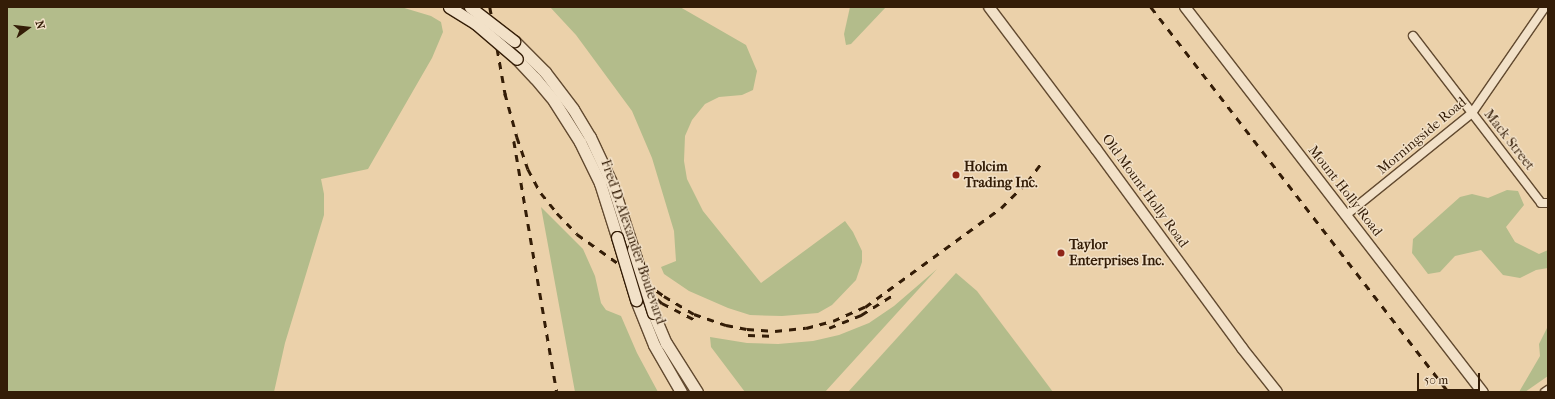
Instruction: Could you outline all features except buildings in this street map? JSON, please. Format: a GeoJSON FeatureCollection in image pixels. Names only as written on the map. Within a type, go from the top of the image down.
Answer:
{"type":"FeatureCollection","features":[{"type":"Feature","properties":{"kind":"main road","name":"Fred D. Alexander Boulevard"},"geometry":{"type":"LineString","coordinates":[[449,7],[487,32],[536,78],[554,101],[580,142],[600,183],[636,300],[654,344],[681,392]]}},
{"type":"Feature","properties":{"kind":"main road","name":"Fred D. Alexander Boulevard"},"geometry":{"type":"LineString","coordinates":[[470,7],[492,22],[514,41],[545,72],[573,109],[590,137],[612,184],[653,313],[666,343],[698,392]]}},
{"type":"Feature","properties":{"kind":"street","name":"Old Mount Holly Road"},"geometry":{"type":"LineString","coordinates":[[989,7],[1096,149],[1238,343],[1277,392]]}},
{"type":"Feature","properties":{"kind":"street","name":"Mount Holly Road"},"geometry":{"type":"LineString","coordinates":[[1185,7],[1483,392]]}},
{"type":"Feature","properties":{"kind":"street","name":"Morningside Road"},"geometry":{"type":"LineString","coordinates":[[1346,215],[1472,113],[1545,7]]}},
{"type":"Feature","properties":{"kind":"street","name":"Mack Street"},"geometry":{"type":"LineString","coordinates":[[1414,36],[1472,113],[1544,203]]}},
{"type":"Feature","properties":{"kind":"green space"},"geometry":{"type":"Polygon","coordinates":[[[7,7],[401,7],[431,16],[441,22],[443,32],[432,58],[368,169],[321,179],[324,194],[324,215],[285,343],[274,392],[7,392],[7,7]]]}},
{"type":"Feature","properties":{"kind":"green space"},"geometry":{"type":"Polygon","coordinates":[[[550,7],[680,7],[746,45],[757,71],[753,90],[742,95],[719,97],[705,104],[692,120],[685,136],[684,161],[687,179],[703,211],[761,283],[845,221],[853,232],[862,251],[862,262],[856,280],[832,305],[818,313],[782,316],[750,315],[728,308],[689,291],[664,274],[661,267],[676,261],[674,231],[652,158],[632,111],[576,35],[550,7]]]}},
{"type":"Feature","properties":{"kind":"green space"},"geometry":{"type":"Polygon","coordinates":[[[850,7],[886,7],[851,44],[846,45],[844,34],[850,7]]]}},
{"type":"Feature","properties":{"kind":"green space"},"geometry":{"type":"Polygon","coordinates":[[[1507,190],[1518,191],[1524,205],[1506,227],[1515,242],[1539,254],[1548,250],[1548,268],[1536,270],[1520,278],[1503,275],[1481,250],[1455,256],[1440,272],[1428,274],[1412,253],[1413,239],[1460,197],[1472,194],[1488,198],[1507,190]]]}},
{"type":"Feature","properties":{"kind":"green space"},"geometry":{"type":"Polygon","coordinates":[[[541,207],[583,249],[595,276],[601,303],[606,310],[621,316],[637,353],[658,392],[575,392],[541,207]]]}},
{"type":"Feature","properties":{"kind":"green space"},"geometry":{"type":"Polygon","coordinates":[[[937,269],[825,392],[745,392],[711,347],[710,337],[747,343],[778,344],[813,341],[839,335],[869,323],[894,306],[937,269]]]}},
{"type":"Feature","properties":{"kind":"green space"},"geometry":{"type":"Polygon","coordinates":[[[956,273],[977,291],[1053,392],[848,392],[956,273]]]}},
{"type":"Feature","properties":{"kind":"green space"},"geometry":{"type":"Polygon","coordinates":[[[1548,326],[1548,376],[1525,392],[1519,392],[1540,356],[1539,344],[1548,326]]]}},
{"type":"Feature","properties":{"kind":"railway"},"geometry":{"type":"LineString","coordinates":[[490,7],[506,98]]}},
{"type":"Feature","properties":{"kind":"railway"},"geometry":{"type":"LineString","coordinates":[[1151,7],[1449,392]]}},
{"type":"Feature","properties":{"kind":"railway"},"geometry":{"type":"LineString","coordinates":[[505,93],[517,137],[528,169],[541,193],[577,234],[664,296],[694,314],[726,325],[747,329],[775,331],[806,328],[833,321],[865,307],[1001,208],[1027,182],[1042,162]]}},
{"type":"Feature","properties":{"kind":"railway"},"geometry":{"type":"LineString","coordinates":[[514,141],[557,392]]}},
{"type":"Feature","properties":{"kind":"railway"},"geometry":{"type":"LineString","coordinates":[[647,290],[662,303],[694,319]]}},
{"type":"Feature","properties":{"kind":"railway"},"geometry":{"type":"LineString","coordinates":[[829,328],[861,315],[893,295]]}},
{"type":"Feature","properties":{"kind":"railway"},"geometry":{"type":"LineString","coordinates":[[748,335],[776,336]]}},
{"type":"Feature","properties":{"kind":"place","name":"Holcim Trading Inc."},"geometry":{"type":"Point","coordinates":[956,175]}},
{"type":"Feature","properties":{"kind":"place","name":"Taylor Enterprises Inc."},"geometry":{"type":"Point","coordinates":[1061,253]}}]}
